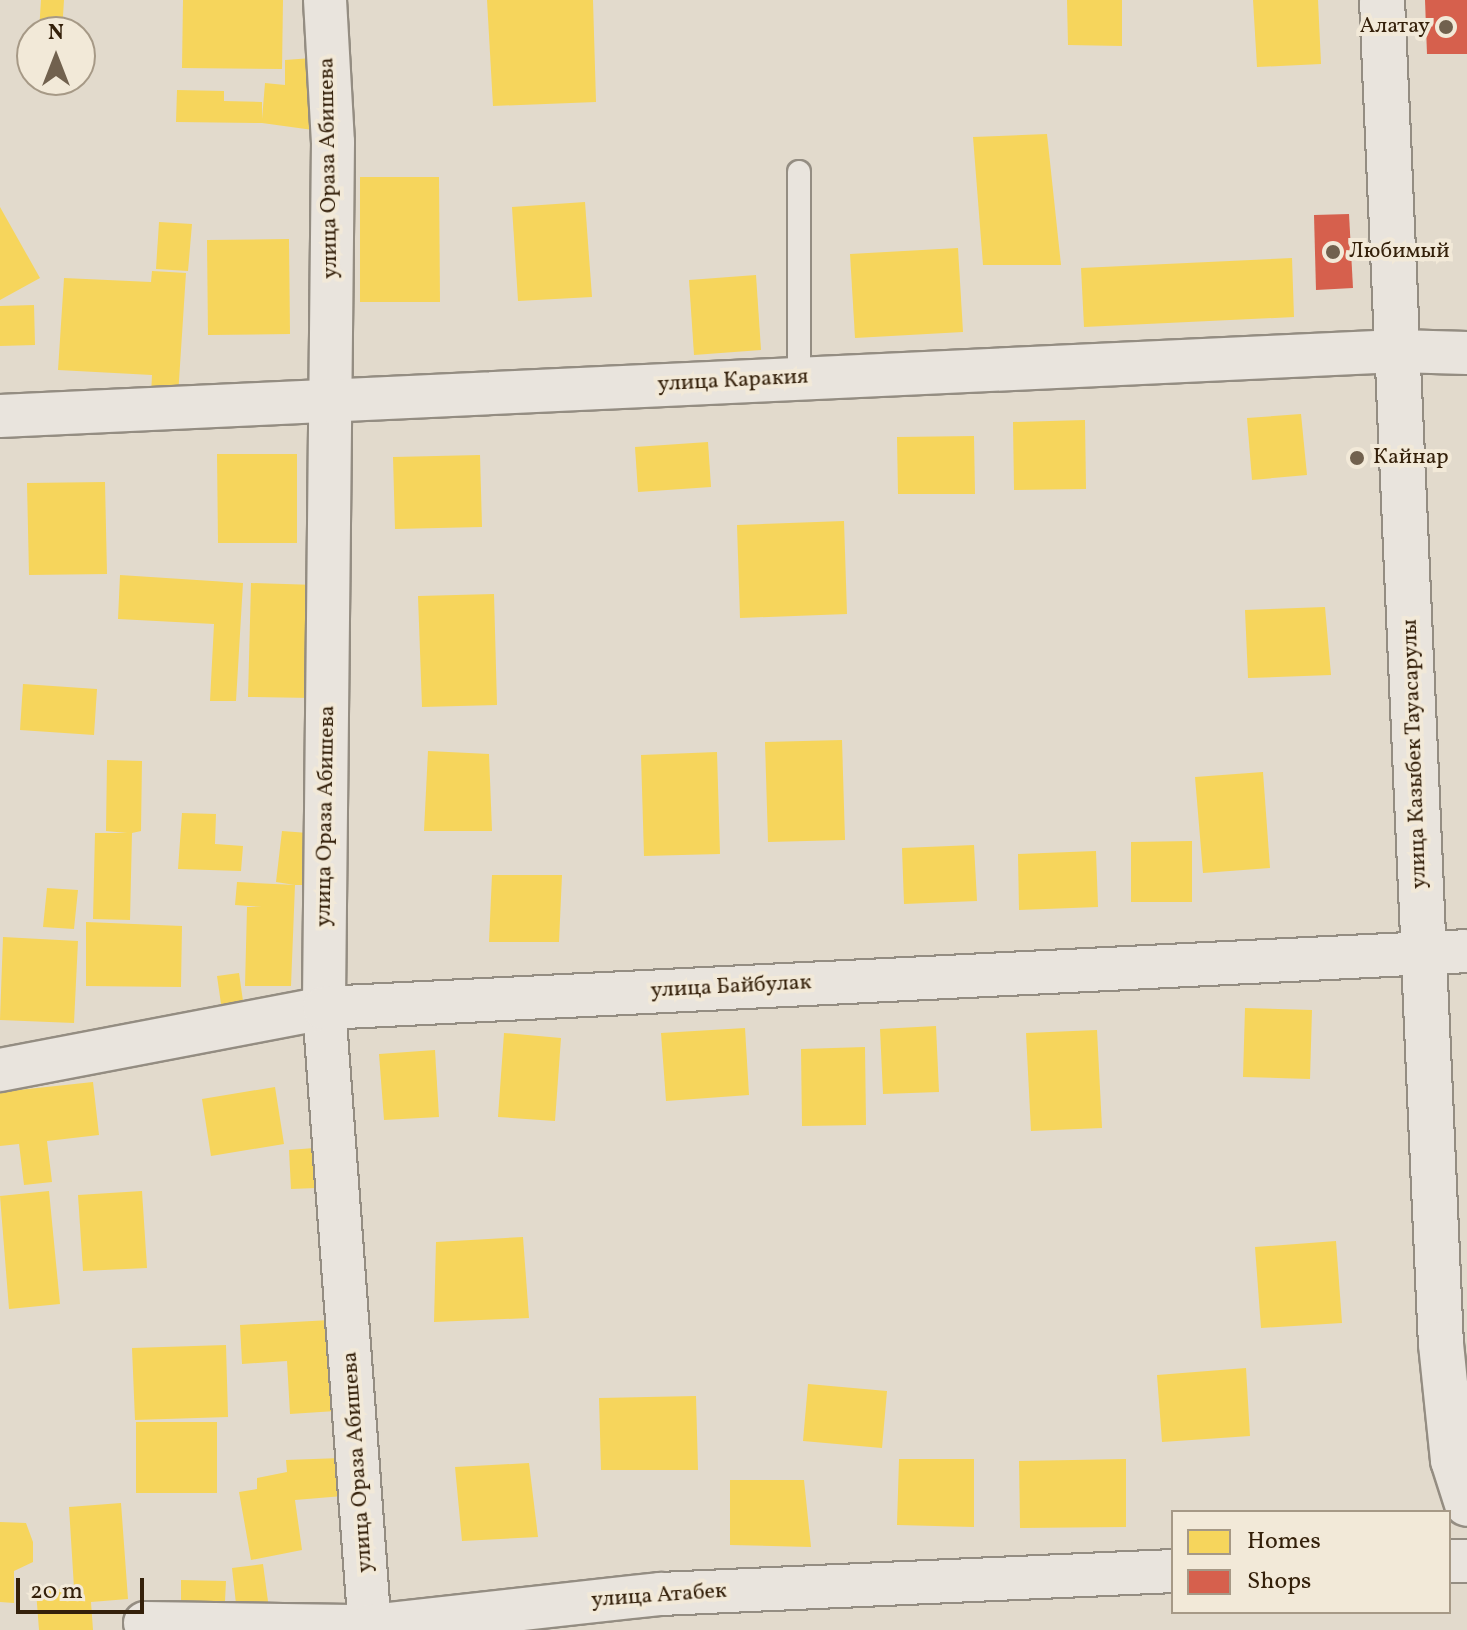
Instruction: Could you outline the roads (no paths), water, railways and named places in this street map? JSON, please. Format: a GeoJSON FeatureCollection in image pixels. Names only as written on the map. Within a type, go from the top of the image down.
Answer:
{"type":"FeatureCollection","features":[{"type":"Feature","properties":{"kind":"street","name":"улица Ораза Абишева"},"geometry":{"type":"LineString","coordinates":[[325,0],[333,142],[324,1008],[370,1628]]}},
{"type":"Feature","properties":{"kind":"street","name":"улица Казыбек Тауасарулы"},"geometry":{"type":"LineString","coordinates":[[1382,0],[1441,1344],[1453,1460],[1467,1504]]}},
{"type":"Feature","properties":{"kind":"street","name":"улица Каракия"},"geometry":{"type":"LineString","coordinates":[[0,416],[1397,351],[1467,353]]}},
{"type":"Feature","properties":{"kind":"street","name":"улица Байбулак"},"geometry":{"type":"LineString","coordinates":[[0,1070],[324,1008],[1467,951]]}},
{"type":"Feature","properties":{"kind":"street","name":"улица Атабек"},"geometry":{"type":"LineString","coordinates":[[145,1623],[370,1628],[661,1594],[1171,1571]]}},
{"type":"Feature","properties":{"kind":"lane"},"geometry":{"type":"LineString","coordinates":[[799,172],[799,378]]}},
{"type":"Feature","properties":{"kind":"place","name":"Алатау"},"geometry":{"type":"Point","coordinates":[1446,27]}},
{"type":"Feature","properties":{"kind":"place","name":"Любимый"},"geometry":{"type":"Point","coordinates":[1333,252]}},
{"type":"Feature","properties":{"kind":"place","name":"Кайнар"},"geometry":{"type":"Point","coordinates":[1357,458]}}]}
